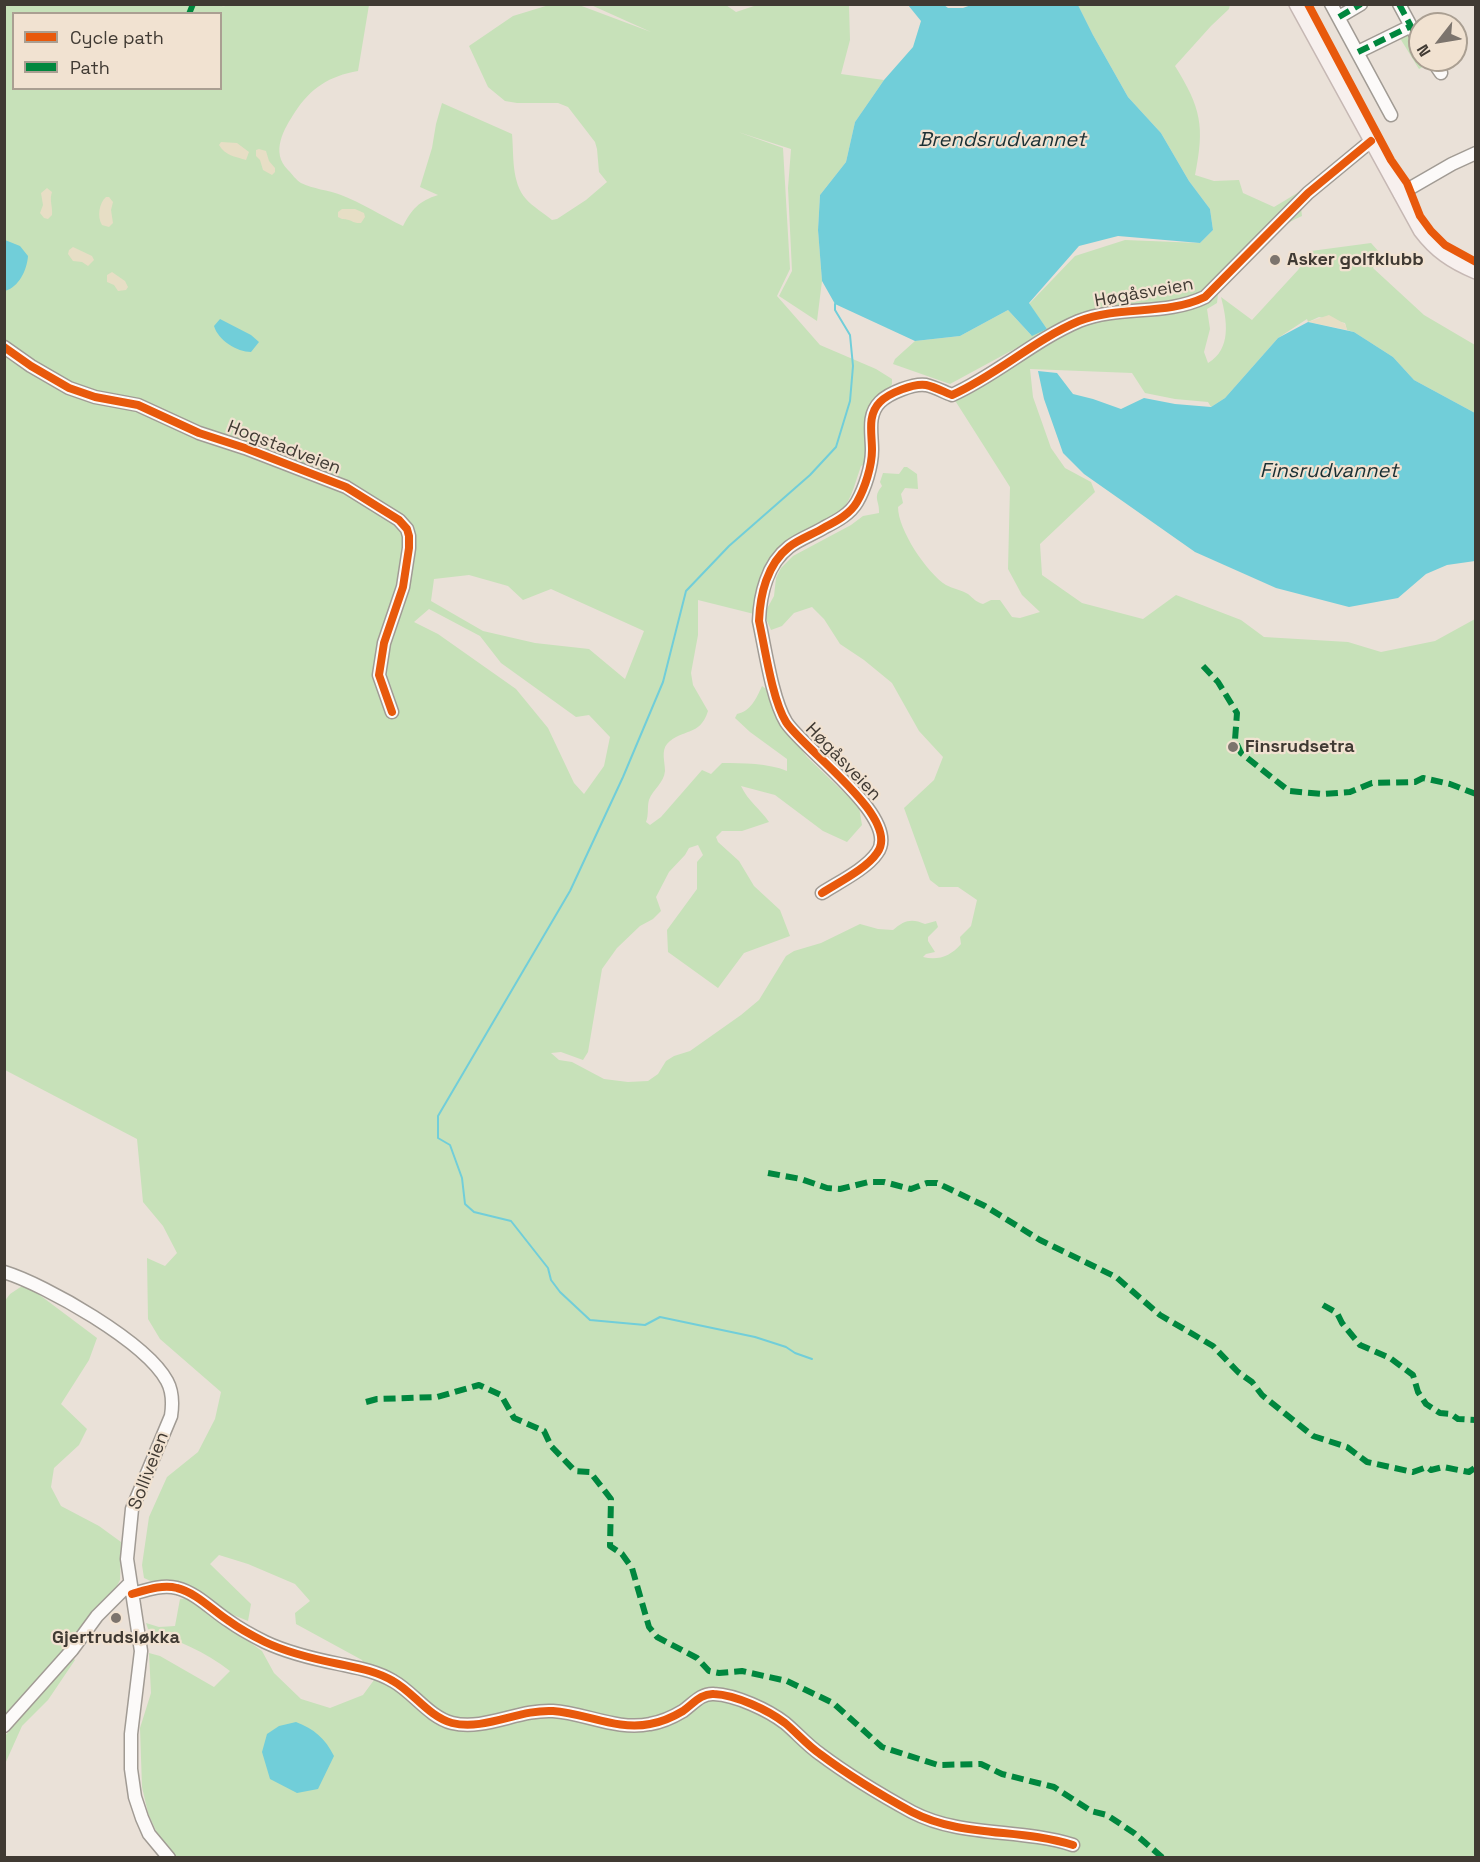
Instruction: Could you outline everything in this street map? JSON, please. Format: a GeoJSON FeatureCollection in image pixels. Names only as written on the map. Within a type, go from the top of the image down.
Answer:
{"type":"FeatureCollection","features":[{"type":"Feature","properties":{"kind":"main road"},"geometry":{"type":"LineString","coordinates":[[1297,4],[1421,230],[1434,247],[1458,264],[1476,271]]}},
{"type":"Feature","properties":{"kind":"street"},"geometry":{"type":"LineString","coordinates":[[1331,4],[1391,115]]}},
{"type":"Feature","properties":{"kind":"street"},"geometry":{"type":"LineString","coordinates":[[1338,17],[1361,4]]}},
{"type":"Feature","properties":{"kind":"street"},"geometry":{"type":"LineString","coordinates":[[1399,4],[1408,20]]}},
{"type":"Feature","properties":{"kind":"street"},"geometry":{"type":"LineString","coordinates":[[1358,52],[1408,27]]}},
{"type":"Feature","properties":{"kind":"street","name":"Høgåsveien"},"geometry":{"type":"LineString","coordinates":[[822,893],[871,860],[881,846],[881,835],[871,810],[799,739],[780,712],[759,621],[763,589],[772,566],[780,555],[790,545],[838,521],[851,511],[857,502],[868,473],[872,451],[871,418],[879,403],[891,393],[925,385],[952,395],[966,389],[1080,321],[1102,315],[1177,307],[1191,304],[1205,297],[1308,193],[1371,141]]}},
{"type":"Feature","properties":{"kind":"street"},"geometry":{"type":"LineString","coordinates":[[1400,194],[1476,153]]}},
{"type":"Feature","properties":{"kind":"street","name":"Hogstadveien"},"geometry":{"type":"LineString","coordinates":[[4,347],[69,388],[95,397],[138,405],[199,433],[346,487],[399,520],[407,529],[410,548],[403,587],[384,643],[379,675],[392,712]]}},
{"type":"Feature","properties":{"kind":"street","name":"Solliveien"},"geometry":{"type":"LineString","coordinates":[[4,1272],[52,1291],[112,1330],[149,1360],[160,1371],[169,1386],[173,1402],[171,1416],[132,1509],[128,1559],[141,1651],[131,1734],[131,1769],[141,1818],[148,1834],[169,1857]]}},
{"type":"Feature","properties":{"kind":"street"},"geometry":{"type":"LineString","coordinates":[[4,1726],[72,1650],[97,1616],[131,1588],[166,1586],[179,1588],[191,1594],[264,1642],[291,1653],[361,1668],[394,1681],[434,1713],[450,1722],[475,1725],[521,1714],[554,1711],[624,1725],[648,1725],[669,1719],[705,1695],[714,1693],[757,1706],[784,1722],[828,1760],[885,1796],[938,1823],[959,1828],[1052,1838],[1073,1845]]}},
{"type":"Feature","properties":{"kind":"green space"},"geometry":{"type":"Polygon","coordinates":[[[231,4],[369,5],[358,71],[338,76],[322,84],[308,96],[295,112],[283,133],[279,148],[280,156],[288,170],[301,183],[349,198],[403,226],[417,206],[438,195],[420,187],[442,103],[512,134],[514,168],[521,192],[529,202],[552,220],[586,200],[607,182],[599,172],[595,142],[568,107],[558,103],[505,101],[488,87],[469,46],[513,16],[549,5],[579,5],[651,32],[591,5],[726,5],[736,12],[757,5],[849,5],[850,40],[841,74],[884,80],[855,122],[846,162],[820,195],[818,230],[822,281],[817,321],[779,296],[792,271],[788,188],[791,149],[738,132],[783,148],[790,269],[777,296],[820,345],[876,369],[892,379],[892,384],[866,425],[866,463],[861,466],[846,505],[827,522],[788,541],[773,556],[767,568],[754,614],[698,600],[698,635],[691,673],[693,685],[708,711],[700,725],[673,739],[665,747],[664,775],[649,800],[646,822],[650,825],[661,817],[702,770],[711,774],[722,763],[747,763],[787,771],[787,759],[735,718],[737,714],[752,704],[762,686],[769,691],[785,728],[807,757],[859,807],[862,825],[847,842],[823,831],[775,795],[741,786],[769,822],[742,831],[722,831],[716,837],[718,842],[739,861],[754,886],[780,910],[790,936],[744,953],[718,988],[668,952],[667,930],[697,889],[697,862],[703,855],[698,845],[689,848],[669,872],[656,897],[661,911],[653,919],[640,926],[617,948],[602,969],[588,1052],[583,1060],[561,1052],[551,1053],[559,1060],[572,1062],[604,1079],[628,1082],[648,1081],[658,1074],[666,1061],[690,1051],[741,1015],[759,1000],[786,956],[794,951],[821,943],[860,924],[893,930],[908,921],[925,924],[936,921],[938,927],[928,937],[935,952],[923,957],[939,958],[949,954],[961,944],[960,937],[971,926],[977,900],[958,887],[939,887],[930,880],[904,808],[934,780],[943,757],[919,731],[892,683],[840,644],[824,619],[812,607],[794,613],[782,626],[771,630],[764,614],[774,596],[776,578],[781,568],[793,556],[851,525],[863,516],[879,513],[877,497],[882,486],[880,482],[883,473],[899,474],[904,467],[917,474],[918,489],[905,488],[901,494],[903,503],[898,507],[899,516],[908,539],[930,571],[946,585],[966,593],[983,604],[991,600],[1000,600],[1012,617],[1020,618],[1040,612],[1022,595],[1008,569],[1010,487],[949,391],[1026,346],[1095,313],[1181,300],[1100,307],[1020,346],[950,384],[893,364],[895,359],[915,341],[960,336],[1008,310],[1031,335],[1047,329],[1029,304],[1075,256],[1125,240],[1200,243],[1213,230],[1210,209],[1189,181],[1161,133],[1128,97],[1078,5],[1230,5],[1229,9],[1175,66],[1190,94],[1199,118],[1200,143],[1195,175],[1214,181],[1239,180],[1243,193],[1274,207],[1299,192],[1302,216],[1277,230],[1266,240],[1218,294],[1217,303],[1207,309],[1210,329],[1204,352],[1208,363],[1221,350],[1226,333],[1221,297],[1252,320],[1298,270],[1311,251],[1371,243],[1380,253],[1373,268],[1424,315],[1475,345],[1475,413],[1414,380],[1393,357],[1354,332],[1347,330],[1345,323],[1319,317],[1308,322],[1307,319],[1278,338],[1225,398],[1211,407],[1208,402],[1145,393],[1132,373],[1030,369],[1033,397],[1051,448],[1065,468],[1091,482],[1095,492],[1040,544],[1042,575],[1082,603],[1143,619],[1176,595],[1241,620],[1264,637],[1348,642],[1381,652],[1435,641],[1475,619],[1475,1857],[174,1857],[156,1831],[148,1813],[142,1787],[140,1728],[151,1693],[149,1653],[160,1656],[214,1687],[230,1671],[201,1652],[148,1629],[146,1623],[159,1627],[175,1626],[180,1599],[188,1598],[262,1651],[274,1673],[301,1699],[330,1708],[363,1695],[374,1680],[362,1660],[296,1624],[295,1613],[310,1601],[295,1584],[248,1564],[219,1555],[210,1564],[251,1604],[248,1621],[226,1612],[197,1590],[174,1580],[155,1583],[144,1578],[142,1565],[149,1517],[167,1477],[198,1452],[215,1419],[221,1392],[160,1339],[148,1319],[147,1258],[165,1266],[177,1253],[163,1226],[143,1202],[137,1139],[5,1070],[4,5],[226,5],[213,11],[231,4]],[[469,575],[434,579],[431,601],[483,631],[535,643],[589,649],[625,679],[644,631],[551,589],[523,600],[508,586],[469,575]],[[429,609],[414,622],[438,634],[516,689],[548,728],[574,783],[584,794],[604,766],[610,737],[589,715],[576,717],[501,663],[480,636],[429,609]]]}},
{"type":"Feature","properties":{"kind":"green space"},"geometry":{"type":"Polygon","coordinates":[[[1405,32],[1408,34],[1408,51],[1398,35],[1405,32]]]}},
{"type":"Feature","properties":{"kind":"green space"},"geometry":{"type":"Polygon","coordinates":[[[25,1284],[97,1338],[89,1360],[61,1404],[87,1429],[79,1445],[54,1468],[51,1487],[61,1506],[99,1526],[121,1542],[120,1580],[112,1596],[72,1654],[5,1715],[4,1302],[10,1294],[25,1284]]]}},
{"type":"Feature","properties":{"kind":"green space"},"geometry":{"type":"Polygon","coordinates":[[[72,1657],[75,1660],[48,1700],[22,1726],[5,1764],[5,1736],[72,1657]]]}},
{"type":"Feature","properties":{"kind":"sand"},"geometry":{"type":"Polygon","coordinates":[[[221,142],[237,143],[249,152],[246,160],[224,151],[219,145],[221,142]]]}},
{"type":"Feature","properties":{"kind":"sand"},"geometry":{"type":"Polygon","coordinates":[[[256,150],[266,151],[269,161],[275,168],[272,175],[263,170],[256,156],[256,150]]]}},
{"type":"Feature","properties":{"kind":"sand"},"geometry":{"type":"Polygon","coordinates":[[[47,188],[52,192],[52,215],[48,219],[40,213],[43,205],[41,193],[47,188]]]}},
{"type":"Feature","properties":{"kind":"sand"},"geometry":{"type":"Polygon","coordinates":[[[106,197],[113,202],[111,210],[113,223],[109,227],[102,225],[99,214],[100,206],[106,197]]]}},
{"type":"Feature","properties":{"kind":"sand"},"geometry":{"type":"Polygon","coordinates":[[[342,209],[355,209],[364,213],[365,217],[361,223],[342,219],[338,217],[338,212],[342,209]]]}},
{"type":"Feature","properties":{"kind":"sand"},"geometry":{"type":"Polygon","coordinates":[[[73,247],[92,256],[94,260],[88,266],[82,262],[73,261],[68,254],[73,247]]]}},
{"type":"Feature","properties":{"kind":"sand"},"geometry":{"type":"Polygon","coordinates":[[[112,272],[125,281],[128,287],[126,290],[118,291],[114,285],[107,282],[107,275],[112,272]]]}},
{"type":"Feature","properties":{"kind":"sand"},"geometry":{"type":"Polygon","coordinates":[[[1329,315],[1345,324],[1347,330],[1308,322],[1329,315]]]}},
{"type":"Feature","properties":{"kind":"water","name":"Brendsrudvannet"},"geometry":{"type":"Polygon","coordinates":[[[908,5],[944,5],[948,8],[963,8],[971,5],[1078,5],[1128,97],[1161,133],[1189,181],[1210,209],[1213,230],[1200,243],[1118,236],[1079,246],[1029,303],[1047,329],[1032,336],[1008,310],[960,336],[915,341],[835,304],[822,281],[818,230],[820,195],[846,162],[855,122],[884,80],[913,47],[921,21],[908,5]]]}},
{"type":"Feature","properties":{"kind":"water"},"geometry":{"type":"Polygon","coordinates":[[[5,240],[20,246],[28,256],[21,277],[14,286],[5,291],[5,240]]]}},
{"type":"Feature","properties":{"kind":"water"},"geometry":{"type":"Polygon","coordinates":[[[220,319],[251,335],[259,342],[251,352],[234,347],[220,336],[214,326],[220,319]]]}},
{"type":"Feature","properties":{"kind":"water","name":"Finsrudvannet"},"geometry":{"type":"Polygon","coordinates":[[[1308,322],[1354,332],[1393,357],[1414,380],[1475,413],[1475,561],[1447,565],[1426,574],[1398,598],[1349,607],[1276,588],[1195,552],[1084,474],[1063,453],[1044,399],[1038,371],[1057,373],[1073,394],[1121,409],[1144,398],[1175,404],[1211,407],[1225,398],[1278,338],[1308,322]]]}},
{"type":"Feature","properties":{"kind":"water"},"geometry":{"type":"Polygon","coordinates":[[[296,1722],[318,1735],[334,1756],[318,1789],[297,1793],[270,1779],[262,1752],[267,1734],[279,1726],[296,1722]]]}},
{"type":"Feature","properties":{"kind":"waterway"},"geometry":{"type":"LineString","coordinates":[[812,1359],[786,1347],[755,1337],[660,1317],[645,1325],[590,1320],[560,1292],[551,1280],[548,1268],[511,1221],[474,1212],[465,1204],[462,1178],[450,1145],[438,1138],[438,1116],[570,891],[623,777],[663,682],[686,591],[729,546],[810,475],[836,447],[850,401],[853,366],[850,335],[835,310],[835,304]]}},
{"type":"Feature","properties":{"kind":"marked path"},"geometry":{"type":"LineString","coordinates":[[190,12],[193,4]]}},
{"type":"Feature","properties":{"kind":"marked path"},"geometry":{"type":"LineString","coordinates":[[1339,17],[1361,4]]}},
{"type":"Feature","properties":{"kind":"marked path"},"geometry":{"type":"LineString","coordinates":[[1399,4],[1408,21]]}},
{"type":"Feature","properties":{"kind":"marked path"},"geometry":{"type":"LineString","coordinates":[[1358,52],[1408,27]]}},
{"type":"Feature","properties":{"kind":"marked path"},"geometry":{"type":"LineString","coordinates":[[1203,666],[1218,682],[1237,713],[1235,740],[1241,753],[1289,791],[1323,794],[1350,792],[1372,783],[1415,782],[1423,778],[1450,784],[1476,794]]}},
{"type":"Feature","properties":{"kind":"marked path"},"geometry":{"type":"LineString","coordinates":[[768,1173],[801,1179],[827,1188],[840,1189],[869,1182],[884,1182],[911,1189],[927,1183],[937,1183],[985,1206],[1040,1240],[1116,1277],[1160,1315],[1213,1346],[1238,1372],[1252,1382],[1262,1395],[1313,1436],[1347,1447],[1367,1462],[1413,1472],[1427,1467],[1431,1470],[1443,1467],[1469,1472],[1476,1467]]}},
{"type":"Feature","properties":{"kind":"marked path"},"geometry":{"type":"LineString","coordinates":[[1323,1305],[1337,1313],[1360,1345],[1390,1358],[1413,1375],[1418,1392],[1426,1404],[1440,1413],[1451,1414],[1458,1419],[1476,1420]]}},
{"type":"Feature","properties":{"kind":"marked path"},"geometry":{"type":"LineString","coordinates":[[366,1402],[377,1399],[437,1397],[479,1385],[501,1395],[514,1418],[544,1431],[551,1446],[575,1471],[590,1472],[611,1499],[610,1546],[622,1554],[632,1568],[649,1627],[657,1637],[697,1658],[709,1671],[719,1673],[742,1671],[787,1681],[833,1703],[882,1747],[938,1765],[981,1764],[1002,1774],[1054,1787],[1091,1811],[1107,1815],[1134,1833],[1163,1858]]}},
{"type":"Feature","properties":{"kind":"cycle path"},"geometry":{"type":"LineString","coordinates":[[1308,4],[1391,160],[1407,183],[1420,216],[1445,245],[1476,262]]}},
{"type":"Feature","properties":{"kind":"cycle path"},"geometry":{"type":"LineString","coordinates":[[822,893],[852,875],[872,859],[877,853],[881,839],[876,822],[864,804],[786,722],[770,673],[759,621],[760,611],[766,581],[781,554],[797,541],[843,517],[857,502],[871,463],[871,424],[876,407],[889,395],[902,389],[921,385],[952,395],[984,378],[1046,338],[1079,321],[1110,313],[1175,307],[1205,297],[1308,193],[1371,141]]}},
{"type":"Feature","properties":{"kind":"cycle path"},"geometry":{"type":"LineString","coordinates":[[4,347],[69,388],[95,397],[138,405],[199,433],[346,487],[399,520],[407,529],[409,548],[403,587],[384,643],[379,675],[392,712]]}},
{"type":"Feature","properties":{"kind":"cycle path"},"geometry":{"type":"LineString","coordinates":[[132,1594],[166,1587],[184,1590],[238,1627],[274,1646],[311,1658],[367,1670],[387,1678],[428,1710],[452,1723],[477,1724],[528,1713],[553,1711],[638,1726],[663,1721],[683,1711],[705,1695],[732,1697],[761,1708],[778,1718],[831,1762],[912,1812],[951,1826],[1033,1836],[1073,1845]]}},
{"type":"Feature","properties":{"kind":"place","name":"Asker golfklubb"},"geometry":{"type":"Point","coordinates":[1275,260]}},
{"type":"Feature","properties":{"kind":"place","name":"Finsrudsetra"},"geometry":{"type":"Point","coordinates":[1233,747]}},
{"type":"Feature","properties":{"kind":"place","name":"Gjertrudsløkka"},"geometry":{"type":"Point","coordinates":[116,1618]}}]}
